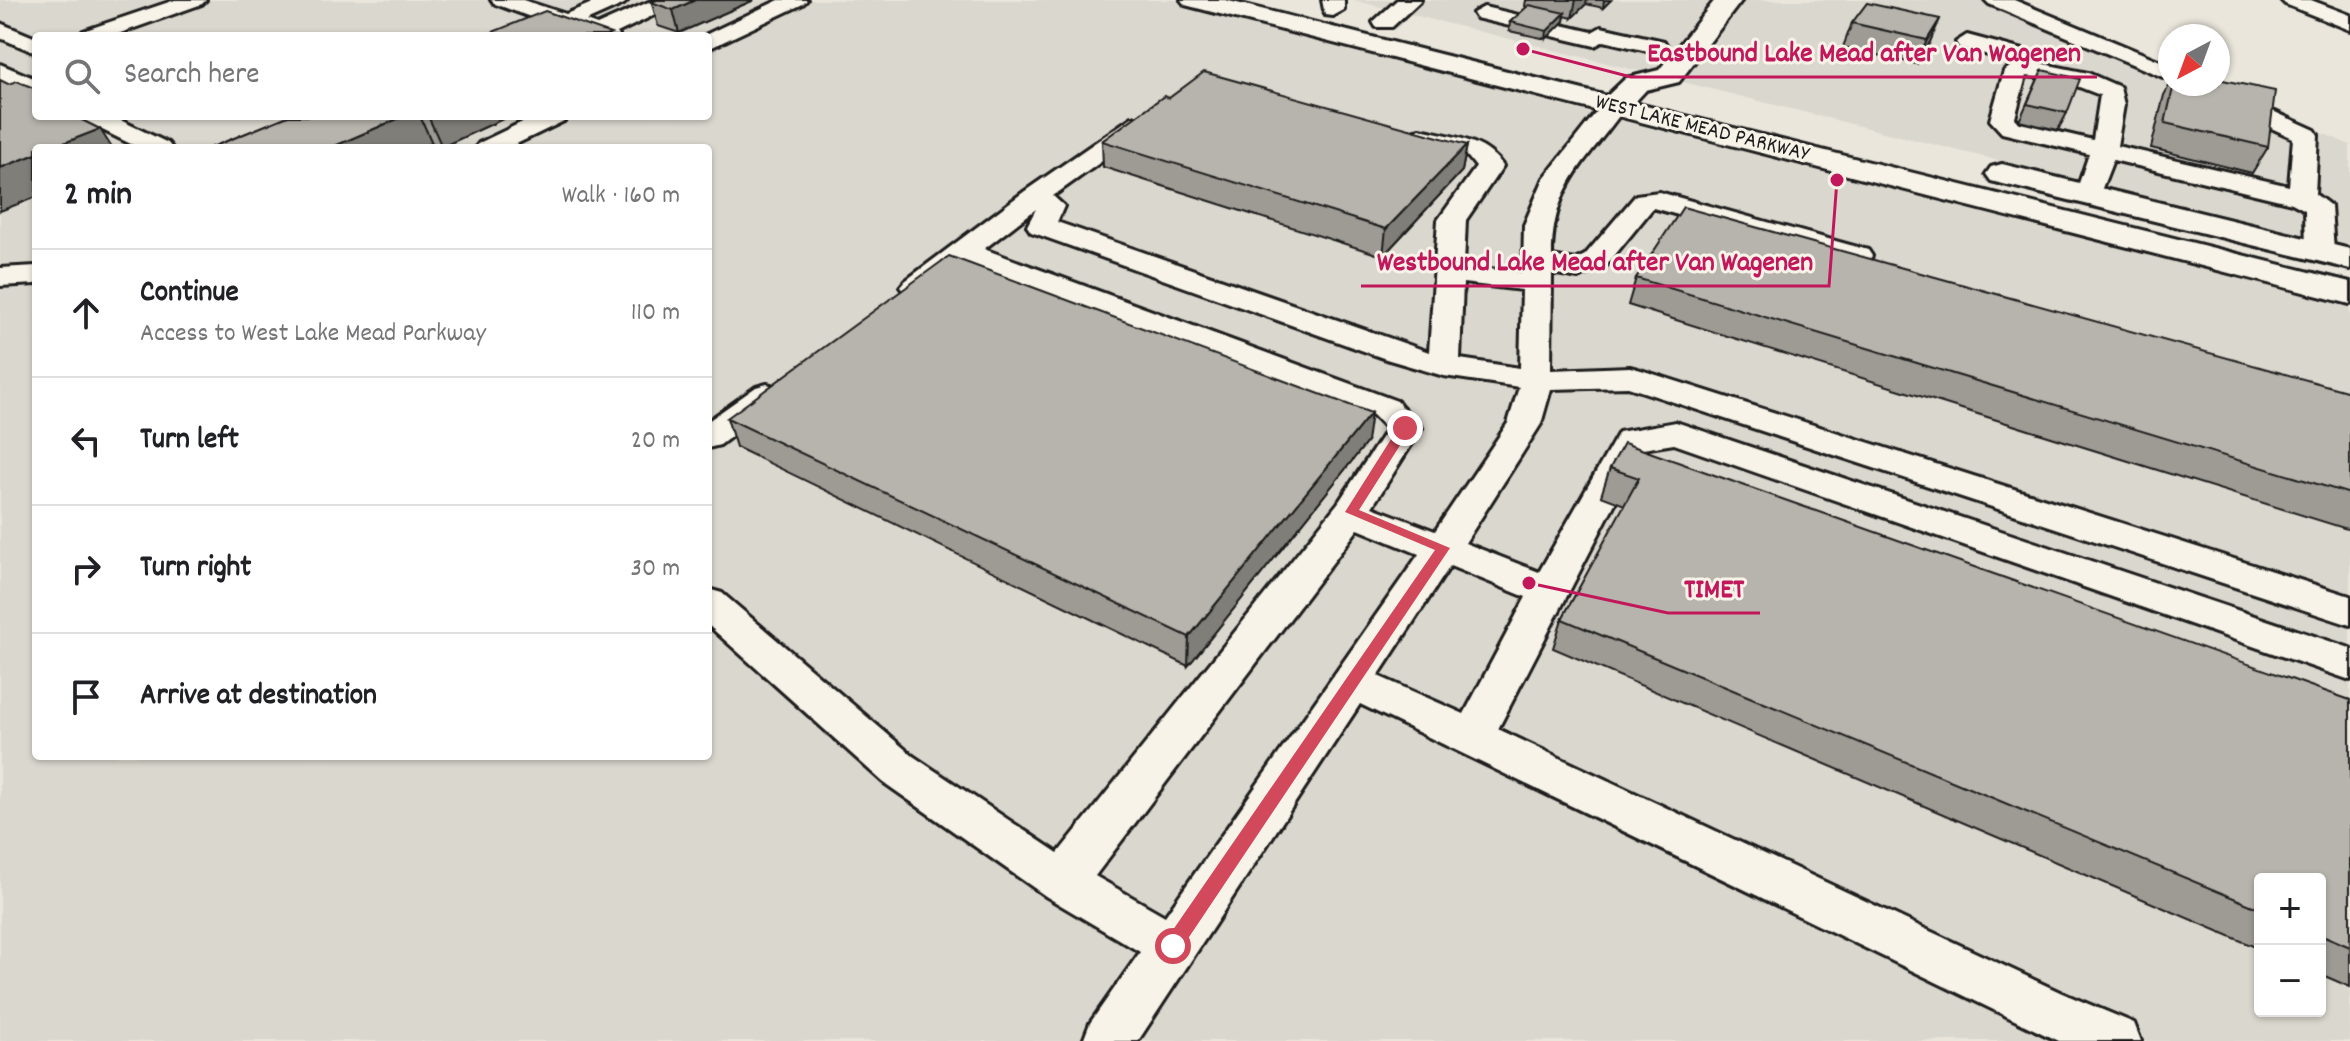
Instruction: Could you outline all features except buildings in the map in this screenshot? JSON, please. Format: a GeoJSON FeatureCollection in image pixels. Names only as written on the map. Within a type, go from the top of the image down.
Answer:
{"type":"FeatureCollection","features":[{"type":"Feature","properties":{"kind":"main road","name":"WEST LAKE MEAD PARKWAY"},"geometry":{"type":"LineString","coordinates":[[1194,0],[1620,89],[1781,119]]}},
{"type":"Feature","properties":{"kind":"main road"},"geometry":{"type":"LineString","coordinates":[[1293,0],[1333,5],[1384,22],[1498,50]]}},
{"type":"Feature","properties":{"kind":"main road"},"geometry":{"type":"LineString","coordinates":[[1620,89],[1669,76],[1729,0]]}},
{"type":"Feature","properties":{"kind":"main road"},"geometry":{"type":"LineString","coordinates":[[1620,89],[1675,23]]}},
{"type":"Feature","properties":{"kind":"main road","name":"WEST LAKE MEAD PARKWAY"},"geometry":{"type":"LineString","coordinates":[[1620,89],[2350,293]]}},
{"type":"Feature","properties":{"kind":"main road"},"geometry":{"type":"LineString","coordinates":[[1973,166],[2335,256]]}},
{"type":"Feature","properties":{"kind":"street"},"geometry":{"type":"LineString","coordinates":[[103,32],[195,0]]}},
{"type":"Feature","properties":{"kind":"street"},"geometry":{"type":"LineString","coordinates":[[502,0],[597,32]]}},
{"type":"Feature","properties":{"kind":"street"},"geometry":{"type":"LineString","coordinates":[[544,32],[617,0]]}},
{"type":"Feature","properties":{"kind":"street"},"geometry":{"type":"LineString","coordinates":[[607,32],[670,0]]}},
{"type":"Feature","properties":{"kind":"street"},"geometry":{"type":"LineString","coordinates":[[712,40],[796,0]]}},
{"type":"Feature","properties":{"kind":"street"},"geometry":{"type":"LineString","coordinates":[[1384,22],[1410,0]]}},
{"type":"Feature","properties":{"kind":"street"},"geometry":{"type":"LineString","coordinates":[[1982,0],[2002,2],[2158,68]]}},
{"type":"Feature","properties":{"kind":"street"},"geometry":{"type":"LineString","coordinates":[[2292,0],[2350,23]]}},
{"type":"Feature","properties":{"kind":"street"},"geometry":{"type":"LineString","coordinates":[[1493,5],[1598,36],[1656,46]]}},
{"type":"Feature","properties":{"kind":"street"},"geometry":{"type":"LineString","coordinates":[[0,30],[32,44]]}},
{"type":"Feature","properties":{"kind":"street"},"geometry":{"type":"LineString","coordinates":[[1967,42],[2015,55],[2033,69]]}},
{"type":"Feature","properties":{"kind":"street"},"geometry":{"type":"LineString","coordinates":[[0,69],[32,57]]}},
{"type":"Feature","properties":{"kind":"street"},"geometry":{"type":"LineString","coordinates":[[0,69],[32,86]]}},
{"type":"Feature","properties":{"kind":"street"},"geometry":{"type":"LineString","coordinates":[[2088,195],[2102,150],[2111,120],[2112,92],[2089,81],[2033,69],[2016,71],[2002,120],[2004,124],[2102,150],[2301,197],[2318,206],[2335,256]]}},
{"type":"Feature","properties":{"kind":"street"},"geometry":{"type":"LineString","coordinates":[[1108,1041],[1524,424],[1536,380],[1538,225],[1557,178],[1620,89]]}},
{"type":"Feature","properties":{"kind":"street"},"geometry":{"type":"LineString","coordinates":[[2220,96],[2306,135],[2301,197]]}},
{"type":"Feature","properties":{"kind":"street"},"geometry":{"type":"LineString","coordinates":[[887,307],[1034,197],[1164,107]]}},
{"type":"Feature","properties":{"kind":"street"},"geometry":{"type":"LineString","coordinates":[[101,120],[151,144]]}},
{"type":"Feature","properties":{"kind":"street"},"geometry":{"type":"LineString","coordinates":[[496,144],[547,120]]}},
{"type":"Feature","properties":{"kind":"street"},"geometry":{"type":"LineString","coordinates":[[1387,127],[1477,152],[1490,166],[1452,220],[1444,366]]}},
{"type":"Feature","properties":{"kind":"street"},"geometry":{"type":"LineString","coordinates":[[1034,197],[1051,206],[1041,226],[1397,352],[1444,366],[1536,380],[1630,377],[2350,611]]}},
{"type":"Feature","properties":{"kind":"street"},"geometry":{"type":"LineString","coordinates":[[1449,273],[1578,269],[1595,261],[1645,201],[1659,200],[1889,265]]}},
{"type":"Feature","properties":{"kind":"street"},"geometry":{"type":"LineString","coordinates":[[964,251],[1385,408],[1405,428],[1351,512],[1063,882]]}},
{"type":"Feature","properties":{"kind":"street"},"geometry":{"type":"LineString","coordinates":[[0,277],[32,275]]}},
{"type":"Feature","properties":{"kind":"street"},"geometry":{"type":"LineString","coordinates":[[712,434],[785,381]]}},
{"type":"Feature","properties":{"kind":"street"},"geometry":{"type":"LineString","coordinates":[[1473,737],[1631,440],[1676,433],[2350,664]]}},
{"type":"Feature","properties":{"kind":"street"},"geometry":{"type":"LineString","coordinates":[[1351,512],[1548,591]]}},
{"type":"Feature","properties":{"kind":"street"},"geometry":{"type":"LineString","coordinates":[[712,606],[898,769],[1063,882],[1173,946]]}},
{"type":"Feature","properties":{"kind":"street"},"geometry":{"type":"LineString","coordinates":[[1352,682],[2029,1003],[2116,1041]]}},
{"type":"Feature","properties":{"kind":"shaded area"},"geometry":{"type":"Polygon","coordinates":[[[0,0],[1176,0],[1552,103],[2350,306],[2350,1041],[0,1041],[0,0]]]}},
{"type":"Feature","properties":{"kind":"shaded area"},"geometry":{"type":"Polygon","coordinates":[[[1353,0],[2011,0],[2158,63],[2158,96],[2230,96],[2230,93],[2350,145],[2350,248],[1353,0]]]}},
{"type":"Feature","properties":{"kind":"place","name":"Eastbound Lake Mead after Van Wagenen"},"geometry":{"type":"Point","coordinates":[1523,49]}},
{"type":"Feature","properties":{"kind":"place","name":"Westbound Lake Mead after Van Wagenen"},"geometry":{"type":"Point","coordinates":[1837,180]}},
{"type":"Feature","properties":{"kind":"place","name":"TIMET"},"geometry":{"type":"Point","coordinates":[1529,583]}},
{"type":"Feature","properties":{"kind":"route"},"geometry":{"type":"LineString","coordinates":[[1173,946],[1443,548],[1351,512],[1405,428]]}}]}
